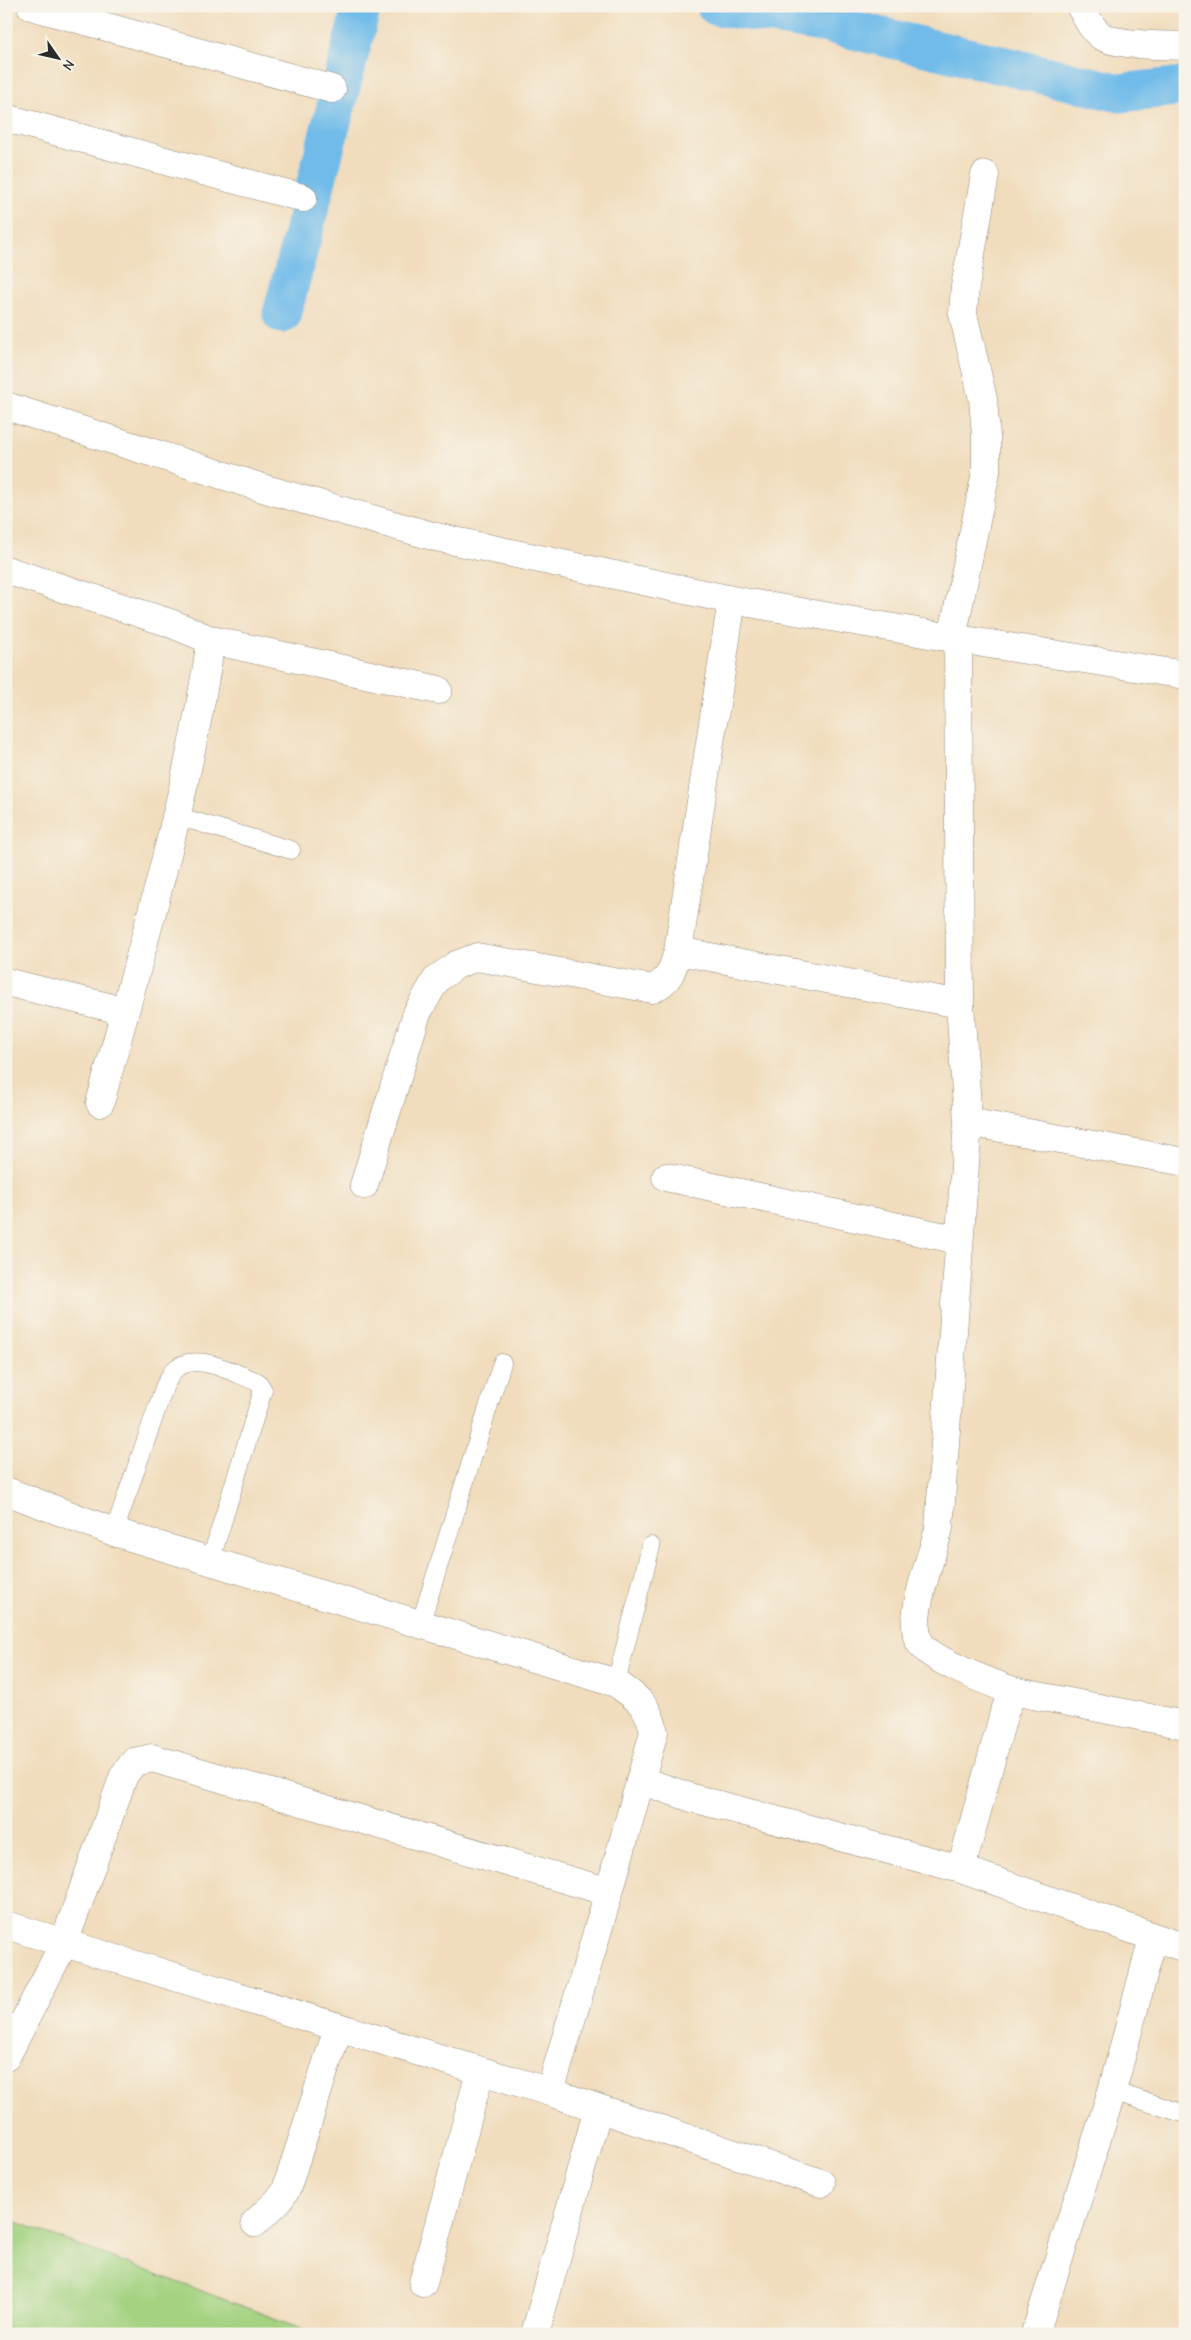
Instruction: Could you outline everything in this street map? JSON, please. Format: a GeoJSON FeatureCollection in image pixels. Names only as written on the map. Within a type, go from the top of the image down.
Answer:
{"type":"FeatureCollection","features":[{"type":"Feature","properties":{"kind":"street"},"geometry":{"type":"LineString","coordinates":[[31,6],[332,89]]}},
{"type":"Feature","properties":{"kind":"street"},"geometry":{"type":"LineString","coordinates":[[1080,6],[1092,27],[1103,37],[1123,42],[1185,46]]}},
{"type":"Feature","properties":{"kind":"street"},"geometry":{"type":"LineString","coordinates":[[6,118],[302,198]]}},
{"type":"Feature","properties":{"kind":"street"},"geometry":{"type":"LineString","coordinates":[[985,175],[965,287],[963,314],[983,399],[986,472],[955,639],[960,1004],[968,1122],[940,1528],[924,1580],[916,1629],[919,1642],[930,1653],[979,1678],[1013,1691],[1185,1724]]}},
{"type":"Feature","properties":{"kind":"street"},"geometry":{"type":"LineString","coordinates":[[6,406],[269,490],[436,536],[732,600],[955,639],[1185,675]]}},
{"type":"Feature","properties":{"kind":"street"},"geometry":{"type":"LineString","coordinates":[[6,570],[170,623],[211,640],[438,690]]}},
{"type":"Feature","properties":{"kind":"street"},"geometry":{"type":"LineString","coordinates":[[364,1185],[417,1013],[436,980],[456,965],[477,957],[652,989],[664,983],[678,951],[732,600]]}},
{"type":"Feature","properties":{"kind":"street"},"geometry":{"type":"LineString","coordinates":[[100,1103],[177,816],[205,682],[211,640]]}},
{"type":"Feature","properties":{"kind":"street"},"geometry":{"type":"LineString","coordinates":[[678,951],[960,1004]]}},
{"type":"Feature","properties":{"kind":"street"},"geometry":{"type":"LineString","coordinates":[[6,982],[125,1011]]}},
{"type":"Feature","properties":{"kind":"street"},"geometry":{"type":"LineString","coordinates":[[968,1122],[1184,1157]]}},
{"type":"Feature","properties":{"kind":"street"},"geometry":{"type":"LineString","coordinates":[[666,1177],[959,1240]]}},
{"type":"Feature","properties":{"kind":"street"},"geometry":{"type":"LineString","coordinates":[[6,1491],[114,1532],[616,1683],[639,1699],[651,1716],[654,1732],[550,2092]]}},
{"type":"Feature","properties":{"kind":"street"},"geometry":{"type":"LineString","coordinates":[[961,1869],[1004,1713],[1013,1691]]}},
{"type":"Feature","properties":{"kind":"street"},"geometry":{"type":"LineString","coordinates":[[6,2057],[64,1943],[124,1775],[134,1762],[152,1758],[609,1892]]}},
{"type":"Feature","properties":{"kind":"street"},"geometry":{"type":"LineString","coordinates":[[640,1780],[692,1798],[961,1869],[1185,1948]]}},
{"type":"Feature","properties":{"kind":"street"},"geometry":{"type":"LineString","coordinates":[[6,1925],[550,2092],[821,2183]]}},
{"type":"Feature","properties":{"kind":"street"},"geometry":{"type":"LineString","coordinates":[[1035,2334],[1112,2091],[1153,1938]]}},
{"type":"Feature","properties":{"kind":"street"},"geometry":{"type":"LineString","coordinates":[[255,2223],[277,2202],[286,2190],[338,2028]]}},
{"type":"Feature","properties":{"kind":"street"},"geometry":{"type":"LineString","coordinates":[[423,2284],[480,2072]]}},
{"type":"Feature","properties":{"kind":"street"},"geometry":{"type":"LineString","coordinates":[[535,2334],[598,2109]]}},
{"type":"Feature","properties":{"kind":"lane"},"geometry":{"type":"LineString","coordinates":[[177,816],[291,850]]}},
{"type":"Feature","properties":{"kind":"lane"},"geometry":{"type":"LineString","coordinates":[[114,1532],[165,1385],[174,1371],[185,1363],[202,1362],[258,1382],[263,1390],[210,1562]]}},
{"type":"Feature","properties":{"kind":"lane"},"geometry":{"type":"LineString","coordinates":[[420,1625],[502,1363]]}},
{"type":"Feature","properties":{"kind":"lane"},"geometry":{"type":"LineString","coordinates":[[616,1683],[651,1546]]}},
{"type":"Feature","properties":{"kind":"lane"},"geometry":{"type":"LineString","coordinates":[[1112,2091],[1185,2114]]}},
{"type":"Feature","properties":{"kind":"green space"},"geometry":{"type":"Polygon","coordinates":[[[6,2218],[282,2321],[318,2334],[6,2334],[6,2218]]]}},
{"type":"Feature","properties":{"kind":"waterway"},"geometry":{"type":"LineString","coordinates":[[282,314],[362,6]]}},
{"type":"Feature","properties":{"kind":"waterway"},"geometry":{"type":"LineString","coordinates":[[716,6],[828,24],[1120,93],[1185,86]]}}]}
